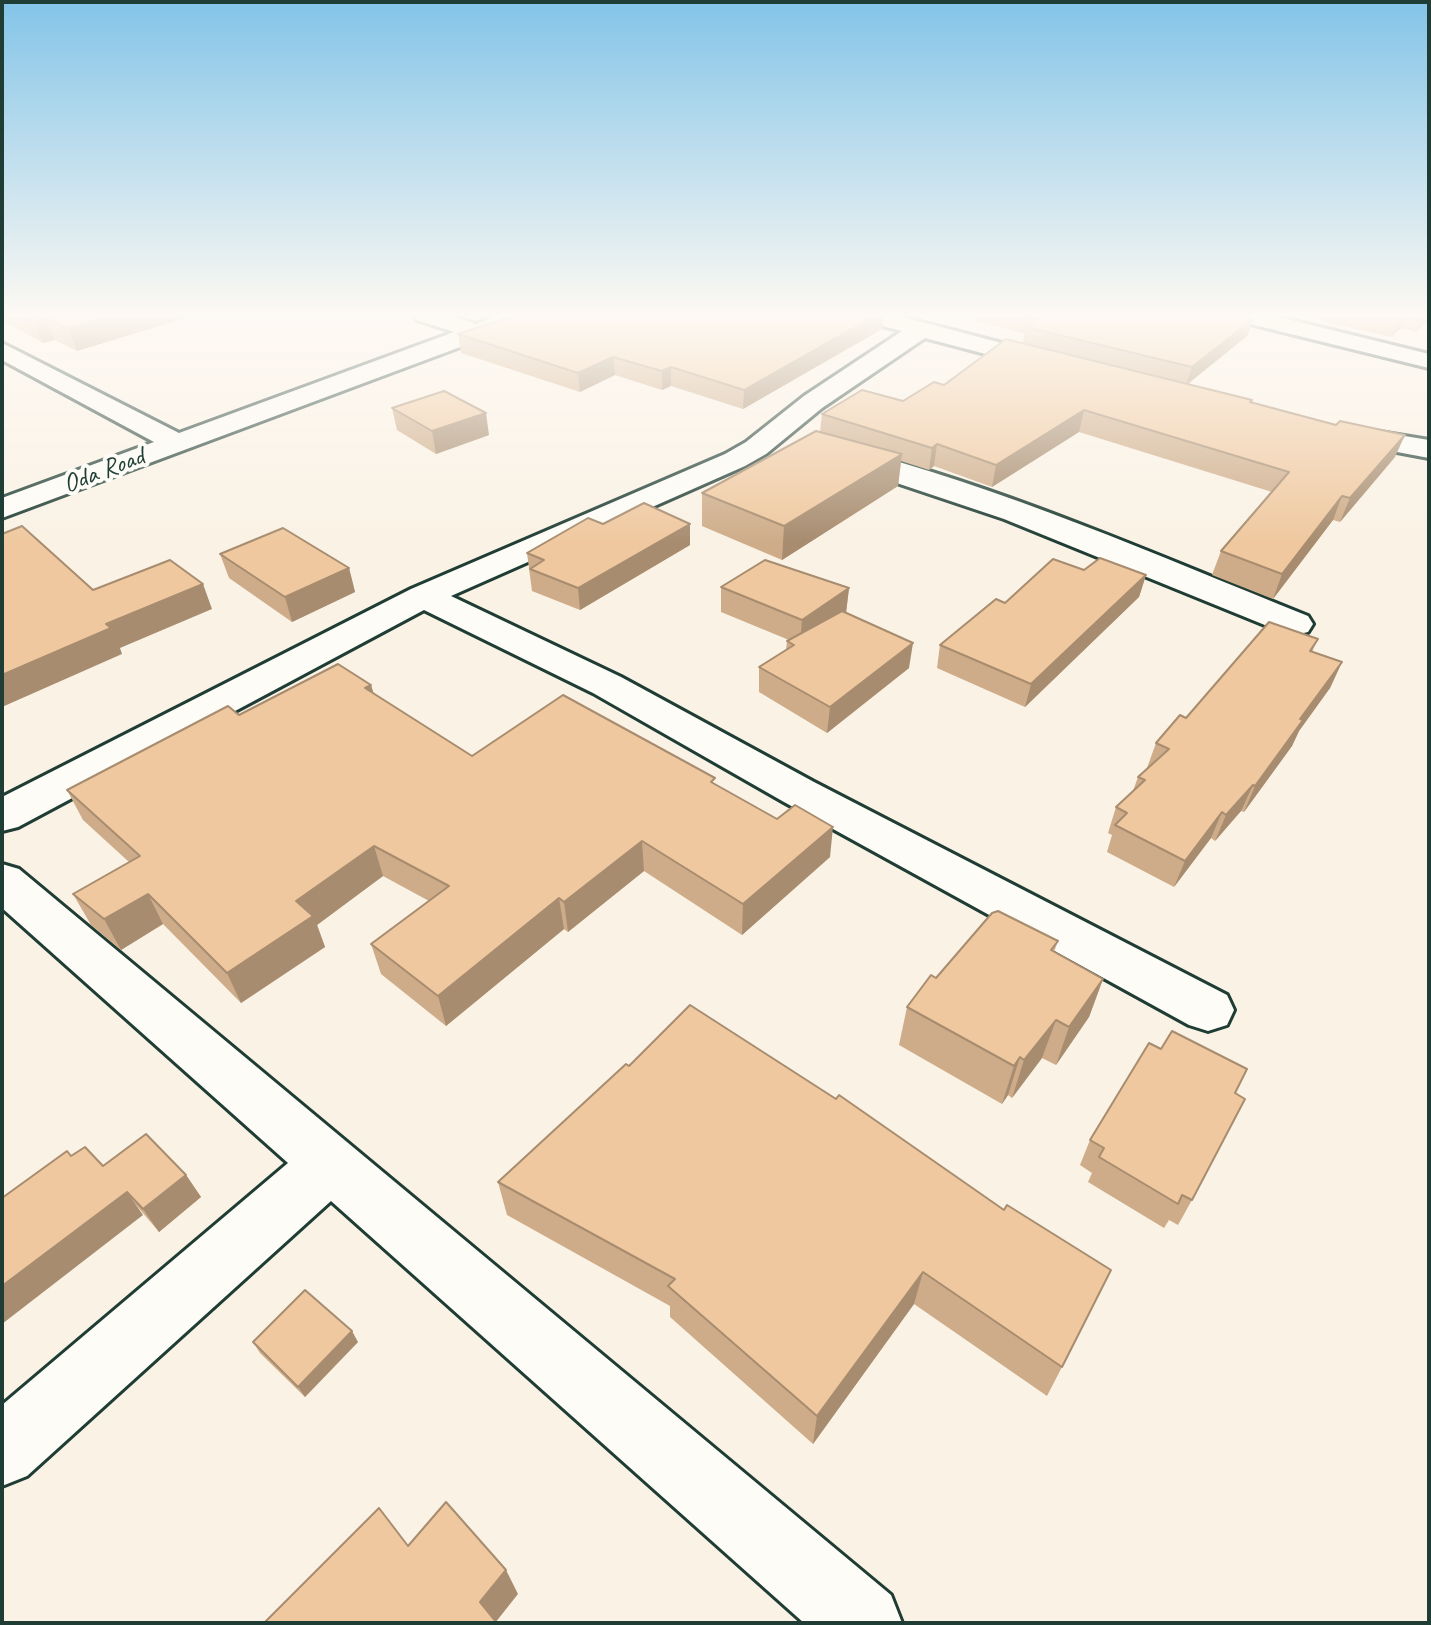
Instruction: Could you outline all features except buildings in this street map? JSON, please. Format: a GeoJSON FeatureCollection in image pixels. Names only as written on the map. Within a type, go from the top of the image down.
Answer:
{"type":"FeatureCollection","features":[{"type":"Feature","properties":{"kind":"street"},"geometry":{"type":"LineString","coordinates":[[78,391],[176,443]]}},
{"type":"Feature","properties":{"kind":"street","name":"Oda Road"},"geometry":{"type":"LineString","coordinates":[[2,509],[318,391]]}},
{"type":"Feature","properties":{"kind":"street"},"geometry":{"type":"LineString","coordinates":[[2,816],[423,596],[735,460],[830,391]]}},
{"type":"Feature","properties":{"kind":"street"},"geometry":{"type":"LineString","coordinates":[[1320,430],[1429,449]]}},
{"type":"Feature","properties":{"kind":"street"},"geometry":{"type":"LineString","coordinates":[[763,442],[808,449],[891,469],[1146,563],[1295,624]]}},
{"type":"Feature","properties":{"kind":"street"},"geometry":{"type":"LineString","coordinates":[[423,596],[607,685],[813,800],[1208,1010]]}},
{"type":"Feature","properties":{"kind":"street"},"geometry":{"type":"LineString","coordinates":[[2,881],[863,1623]]}},
{"type":"Feature","properties":{"kind":"street"},"geometry":{"type":"LineString","coordinates":[[2,1451],[329,1165]]}}]}
